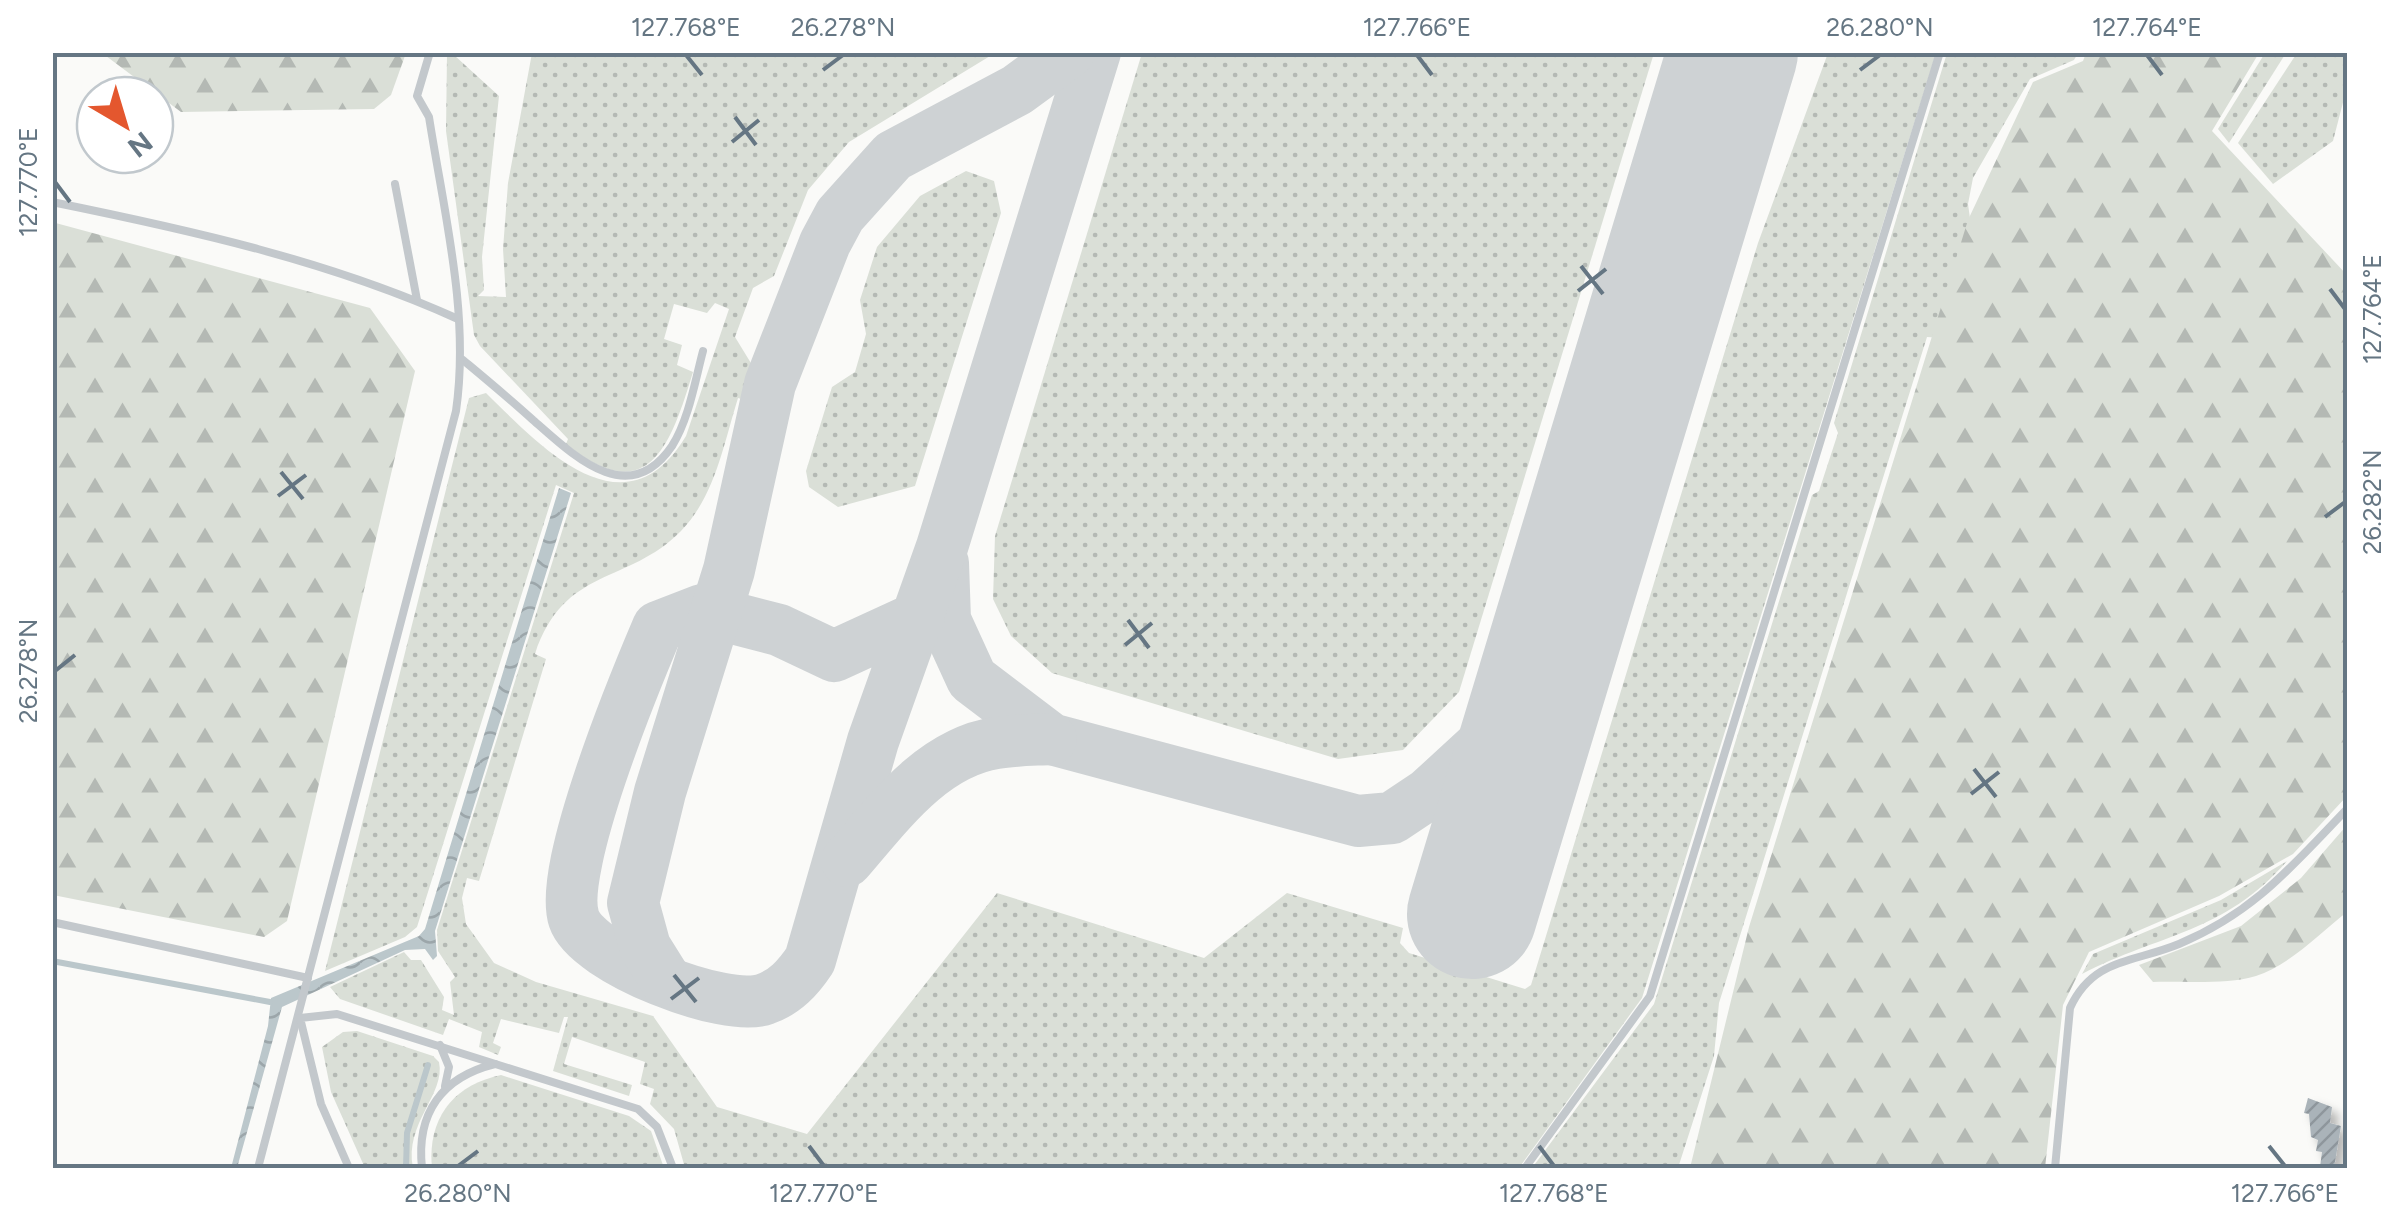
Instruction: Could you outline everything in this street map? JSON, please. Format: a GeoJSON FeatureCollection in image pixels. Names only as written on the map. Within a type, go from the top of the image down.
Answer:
{"type":"FeatureCollection","features":[{"type":"Feature","properties":{"kind":"lane"},"geometry":{"type":"LineString","coordinates":[[258,1168],[448,452],[463,360],[429,117],[417,96],[430,52]]}},
{"type":"Feature","properties":{"kind":"lane"},"geometry":{"type":"LineString","coordinates":[[1525,1168],[1642,1014],[1650,996],[1940,52]]}},
{"type":"Feature","properties":{"kind":"lane"},"geometry":{"type":"LineString","coordinates":[[395,184],[417,300]]}},
{"type":"Feature","properties":{"kind":"lane"},"geometry":{"type":"LineString","coordinates":[[52,202],[281,256],[417,300],[458,319]]}},
{"type":"Feature","properties":{"kind":"lane"},"geometry":{"type":"LineString","coordinates":[[463,360],[583,464],[620,477],[648,470],[672,446],[703,351]]}},
{"type":"Feature","properties":{"kind":"lane"},"geometry":{"type":"LineString","coordinates":[[2055,1168],[2070,1008],[2081,984],[2098,971],[2179,944],[2238,915],[2262,898],[2348,808]]}},
{"type":"Feature","properties":{"kind":"lane"},"geometry":{"type":"LineString","coordinates":[[52,922],[308,978]]}},
{"type":"Feature","properties":{"kind":"lane"},"geometry":{"type":"LineString","coordinates":[[300,1018],[337,1014],[638,1109],[658,1127],[673,1168]]}},
{"type":"Feature","properties":{"kind":"lane"},"geometry":{"type":"LineString","coordinates":[[300,1018],[321,1104],[349,1168]]}},
{"type":"Feature","properties":{"kind":"lane"},"geometry":{"type":"LineString","coordinates":[[422,1168],[424,1131],[445,1086],[449,1067],[440,1045]]}},
{"type":"Feature","properties":{"kind":"lane"},"geometry":{"type":"LineString","coordinates":[[445,1086],[466,1071],[495,1064]]}},
{"type":"Feature","properties":{"kind":"green space"},"geometry":{"type":"Polygon","coordinates":[[[406,52],[391,95],[374,109],[181,112],[175,108],[175,75],[131,75],[102,53],[406,52]]]}},
{"type":"Feature","properties":{"kind":"green space"},"geometry":{"type":"Polygon","coordinates":[[[532,53],[995,53],[849,142],[808,190],[774,276],[753,288],[735,337],[757,373],[748,401],[738,398],[717,468],[702,502],[681,531],[661,548],[580,591],[547,626],[535,654],[546,659],[479,881],[467,878],[462,898],[466,924],[494,963],[536,982],[653,1016],[717,1107],[807,1134],[997,893],[1204,958],[1287,893],[1403,928],[1400,943],[1409,953],[1525,989],[1531,985],[1758,243],[1828,53],[1936,53],[1642,998],[1519,1168],[685,1168],[674,1129],[650,1104],[654,1089],[640,1084],[645,1062],[572,1037],[564,1064],[632,1085],[629,1096],[553,1071],[568,1017],[564,1017],[559,1033],[501,1019],[493,1043],[501,1047],[498,1055],[479,1047],[482,1032],[449,1019],[443,1035],[340,999],[330,987],[404,952],[411,960],[421,960],[444,997],[442,1010],[454,1015],[450,982],[455,977],[438,951],[437,930],[574,493],[556,485],[417,927],[405,937],[325,971],[469,398],[486,393],[532,437],[584,473],[610,481],[637,480],[662,466],[686,436],[729,309],[715,303],[707,313],[674,304],[664,339],[682,345],[677,365],[693,372],[665,444],[637,470],[618,471],[594,463],[566,444],[568,439],[480,346],[474,335],[446,131],[447,55],[454,55],[499,96],[482,257],[484,290],[478,296],[506,297],[503,249],[508,183],[532,53]]]}},
{"type":"Feature","properties":{"kind":"green space"},"geometry":{"type":"Polygon","coordinates":[[[1142,53],[1654,53],[1459,692],[1403,750],[1338,759],[1052,673],[1011,636],[993,599],[995,536],[1142,53]]]}},
{"type":"Feature","properties":{"kind":"green space"},"geometry":{"type":"Polygon","coordinates":[[[1947,53],[2078,53],[2074,60],[2030,79],[1973,178],[1968,204],[1974,247],[1957,339],[1927,337],[1719,1003],[1714,1056],[1678,1168],[1532,1168],[1654,1004],[1812,495],[1819,491],[1838,433],[1834,423],[1947,53]]]}},
{"type":"Feature","properties":{"kind":"green space"},"geometry":{"type":"Polygon","coordinates":[[[2086,53],[2259,53],[2212,131],[2347,275],[2347,796],[2293,854],[2219,896],[2089,952],[2063,1005],[2045,1168],[1690,1168],[1749,927],[1968,220],[2033,82],[2083,61],[2086,53]]]}},
{"type":"Feature","properties":{"kind":"green space"},"geometry":{"type":"Polygon","coordinates":[[[2265,53],[2286,53],[2229,143],[2218,129],[2265,53]]]}},
{"type":"Feature","properties":{"kind":"green space"},"geometry":{"type":"Polygon","coordinates":[[[2297,53],[2347,53],[2347,87],[2333,141],[2273,184],[2238,143],[2297,53]]]}},
{"type":"Feature","properties":{"kind":"green space"},"geometry":{"type":"Polygon","coordinates":[[[966,171],[994,181],[1001,213],[915,486],[838,507],[809,487],[806,471],[832,387],[855,372],[866,334],[860,300],[877,247],[920,196],[966,171]]]}},
{"type":"Feature","properties":{"kind":"green space"},"geometry":{"type":"Polygon","coordinates":[[[52,222],[370,308],[415,371],[287,921],[264,937],[53,895],[52,222]]]}},
{"type":"Feature","properties":{"kind":"green space"},"geometry":{"type":"Polygon","coordinates":[[[2347,825],[2347,912],[2292,957],[2256,976],[2218,982],[2153,982],[2139,965],[2241,926],[2301,878],[2347,825]]]}},
{"type":"Feature","properties":{"kind":"green space"},"geometry":{"type":"Polygon","coordinates":[[[2287,861],[2239,904],[2215,918],[2082,974],[2093,954],[2221,900],[2287,861]]]}},
{"type":"Feature","properties":{"kind":"green space"},"geometry":{"type":"Polygon","coordinates":[[[357,1031],[433,1056],[439,1062],[437,1086],[414,1137],[413,1168],[365,1168],[331,1092],[322,1047],[343,1032],[357,1031]]]}},
{"type":"Feature","properties":{"kind":"green space"},"geometry":{"type":"Polygon","coordinates":[[[501,1075],[629,1116],[651,1131],[664,1168],[432,1168],[434,1134],[447,1107],[469,1087],[501,1075]]]}},
{"type":"Feature","properties":{"kind":"water"},"geometry":{"type":"Polygon","coordinates":[[[559,488],[571,493],[435,931],[437,956],[433,960],[425,949],[405,950],[282,1007],[237,1168],[231,1168],[268,1026],[271,998],[419,936],[425,929],[559,488]]]}},
{"type":"Feature","properties":{"kind":"building"},"geometry":{"type":"Polygon","coordinates":[[[2308,1098],[2332,1107],[2330,1123],[2341,1126],[2334,1168],[2320,1167],[2322,1152],[2316,1151],[2318,1140],[2311,1137],[2309,1114],[2304,1113],[2308,1098]]]}},
{"type":"Feature","properties":{"kind":"waterway"},"geometry":{"type":"LineString","coordinates":[[52,961],[270,1002]]}},
{"type":"Feature","properties":{"kind":"waterway"},"geometry":{"type":"LineString","coordinates":[[406,1168],[407,1133],[428,1065]]}},
{"type":"Feature","properties":{"kind":"taxiway"},"geometry":{"type":"LineString","coordinates":[[665,979],[645,947],[633,903],[660,792],[729,570],[770,384],[825,243],[840,215],[893,156],[1017,90],[1069,52]]}},
{"type":"Feature","properties":{"kind":"taxiway"},"geometry":{"type":"LineString","coordinates":[[919,617],[834,656],[779,630],[702,610],[658,627],[601,774],[577,860],[572,894],[574,919],[585,935],[604,951],[660,980],[721,999],[746,1002],[779,992],[810,960],[873,741],[942,547],[1095,52]]}},
{"type":"Feature","properties":{"kind":"taxiway"},"geometry":{"type":"LineString","coordinates":[[943,563],[945,620],[972,679],[1051,739],[1358,821],[1392,818],[1428,794],[1539,692]]}},
{"type":"Feature","properties":{"kind":"taxiway"},"geometry":{"type":"LineString","coordinates":[[847,861],[912,788],[951,759],[996,743],[1051,739]]}},
{"type":"Feature","properties":{"kind":"runway"},"geometry":{"type":"LineString","coordinates":[[1472,914],[1733,52]]}}]}
